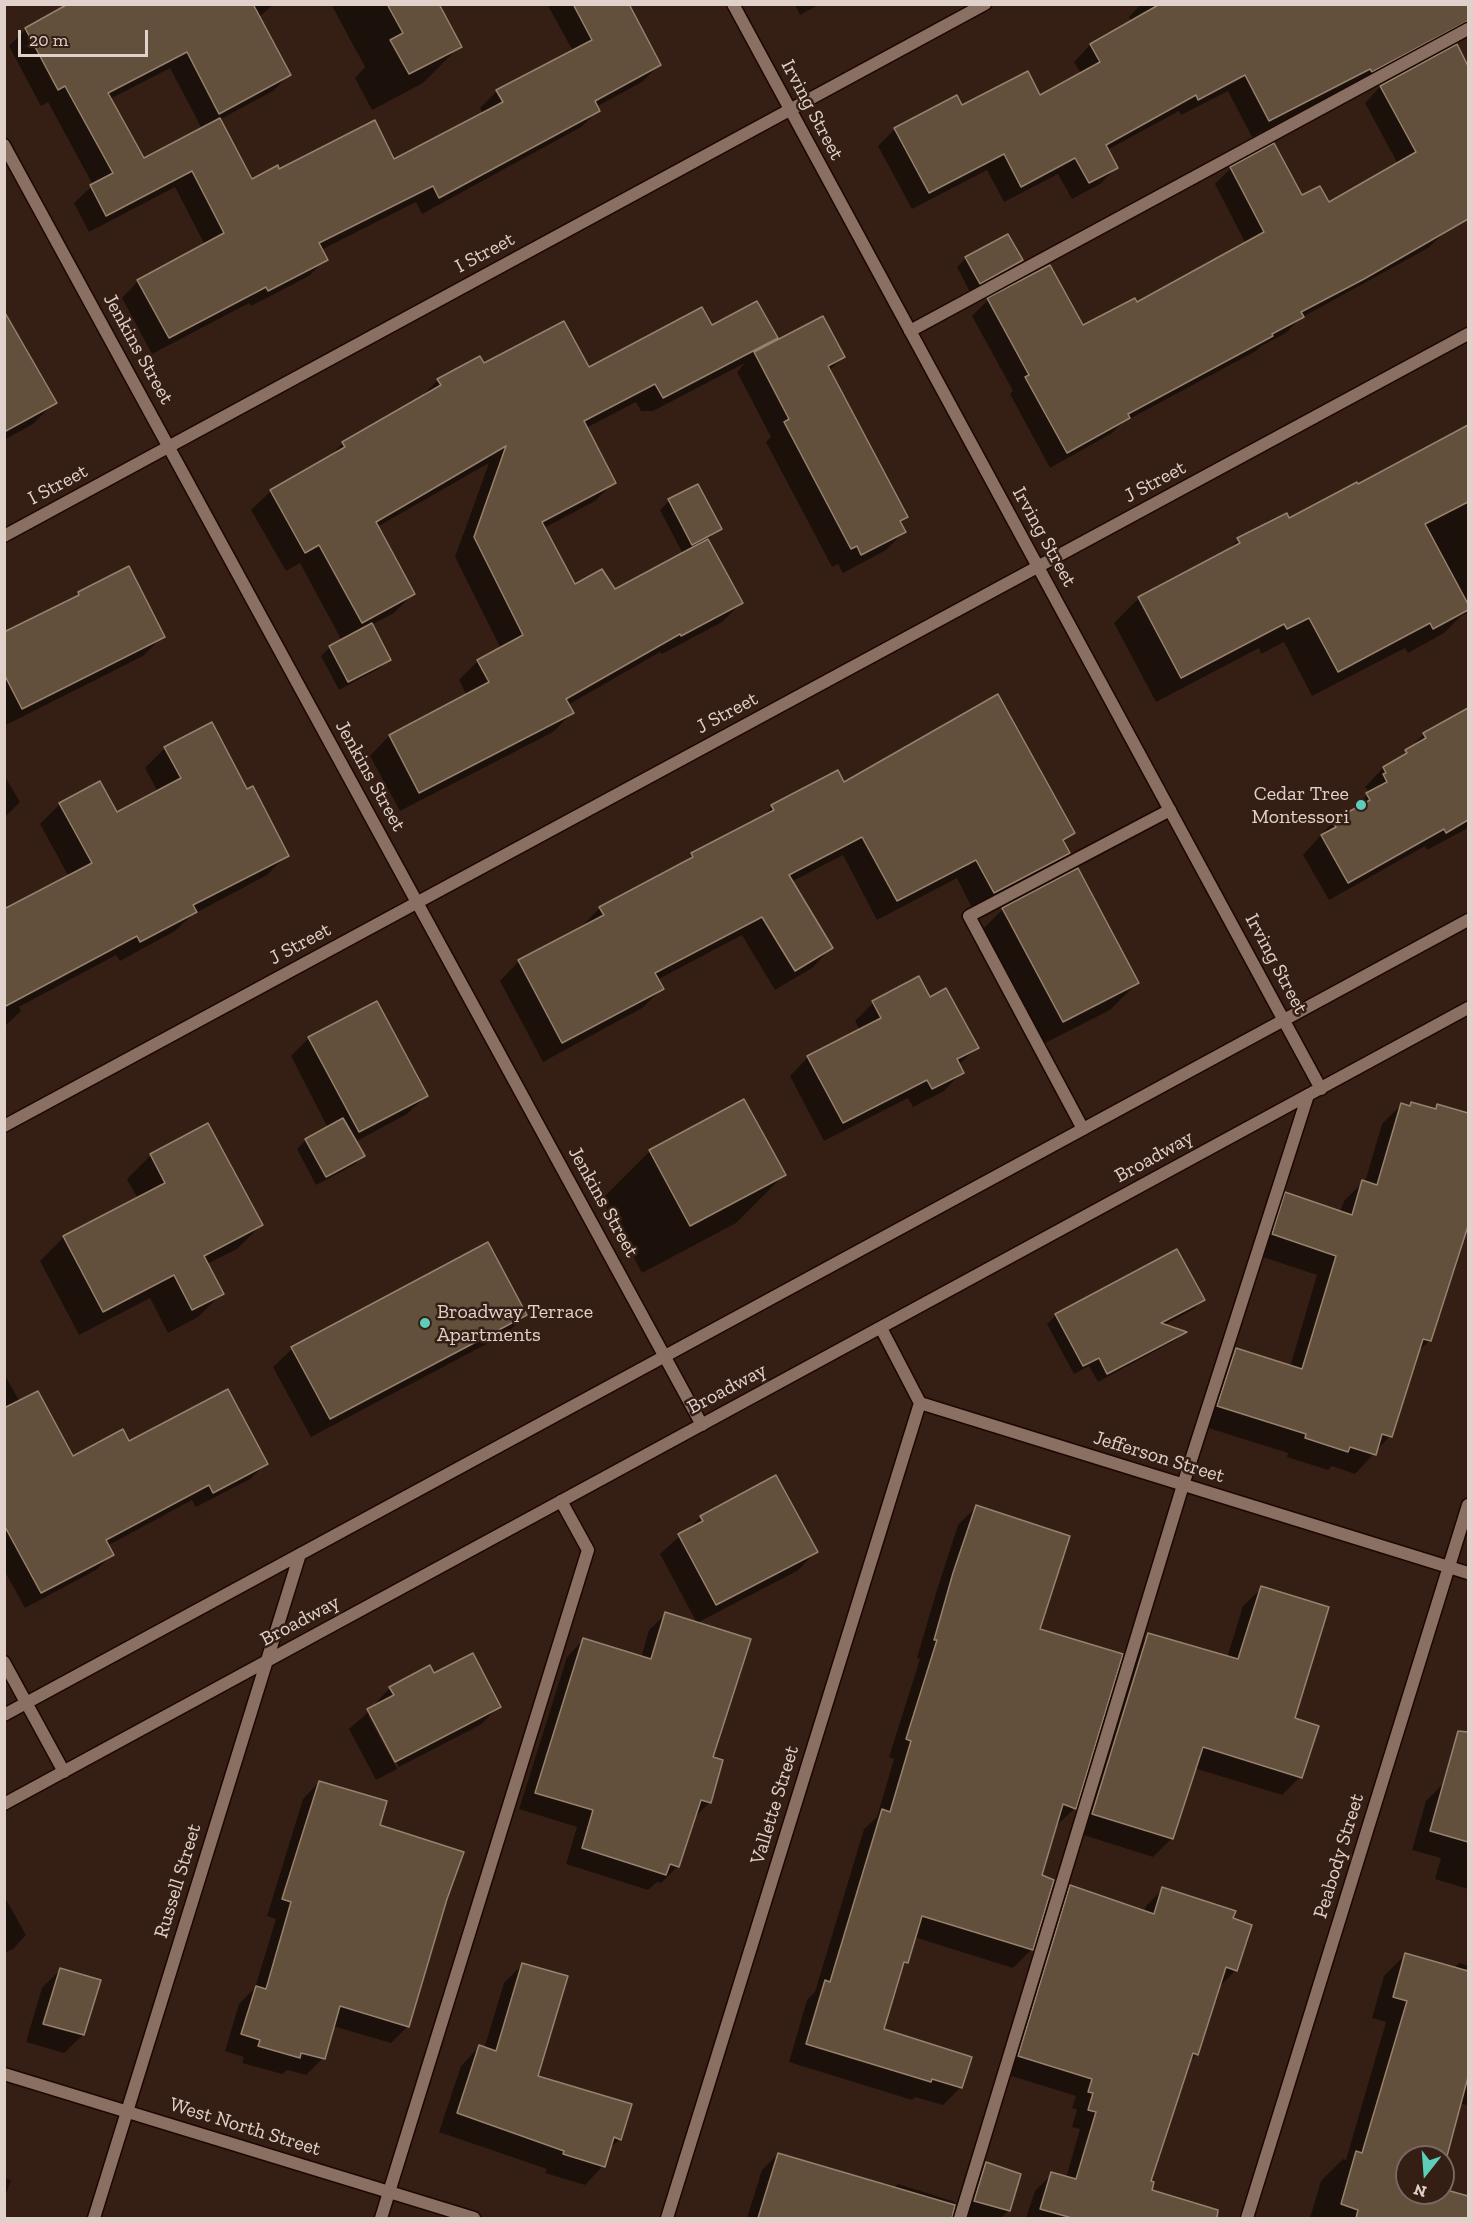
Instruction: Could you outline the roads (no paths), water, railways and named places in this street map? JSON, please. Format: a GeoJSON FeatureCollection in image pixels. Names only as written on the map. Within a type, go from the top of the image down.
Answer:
{"type":"FeatureCollection","features":[{"type":"Feature","properties":{"kind":"street","name":"Irving Street"},"geometry":{"type":"LineString","coordinates":[[733,4],[1321,1089]]}},
{"type":"Feature","properties":{"kind":"street","name":"I Street"},"geometry":{"type":"LineString","coordinates":[[4,536],[985,4]]}},
{"type":"Feature","properties":{"kind":"street"},"geometry":{"type":"LineString","coordinates":[[910,331],[1468,29]]}},
{"type":"Feature","properties":{"kind":"street","name":"Jenkins Street"},"geometry":{"type":"LineString","coordinates":[[4,146],[702,1425]]}},
{"type":"Feature","properties":{"kind":"street","name":"J Street"},"geometry":{"type":"LineString","coordinates":[[4,1126],[1468,334]]}},
{"type":"Feature","properties":{"kind":"street"},"geometry":{"type":"LineString","coordinates":[[1083,1130],[969,916],[1170,810]]}},
{"type":"Feature","properties":{"kind":"street"},"geometry":{"type":"LineString","coordinates":[[4,1714],[1468,920]]}},
{"type":"Feature","properties":{"kind":"street","name":"Broadway"},"geometry":{"type":"LineString","coordinates":[[4,1804],[1468,1008]]}},
{"type":"Feature","properties":{"kind":"street"},"geometry":{"type":"LineString","coordinates":[[960,2218],[1184,1485],[1308,1095]]}},
{"type":"Feature","properties":{"kind":"street"},"geometry":{"type":"LineString","coordinates":[[881,1328],[920,1403]]}},
{"type":"Feature","properties":{"kind":"street","name":"Jefferson Street"},"geometry":{"type":"LineString","coordinates":[[920,1403],[1468,1573]]}},
{"type":"Feature","properties":{"kind":"street","name":"Vallette Street"},"geometry":{"type":"LineString","coordinates":[[667,2218],[920,1403]]}},
{"type":"Feature","properties":{"kind":"street"},"geometry":{"type":"LineString","coordinates":[[381,2218],[588,1550],[561,1501]]}},
{"type":"Feature","properties":{"kind":"street","name":"Peabody Street"},"geometry":{"type":"LineString","coordinates":[[1247,2218],[1468,1505]]}},
{"type":"Feature","properties":{"kind":"street","name":"Russell Street"},"geometry":{"type":"LineString","coordinates":[[94,2218],[300,1554]]}},
{"type":"Feature","properties":{"kind":"street"},"geometry":{"type":"LineString","coordinates":[[4,1662],[64,1772]]}},
{"type":"Feature","properties":{"kind":"street","name":"West North Street"},"geometry":{"type":"LineString","coordinates":[[4,2074],[474,2218]]}},
{"type":"Feature","properties":{"kind":"place","name":"Cedar Tree Montessori"},"geometry":{"type":"Point","coordinates":[1361,805]}},
{"type":"Feature","properties":{"kind":"place","name":"Broadway Terrace Apartments"},"geometry":{"type":"Point","coordinates":[425,1323]}}]}
